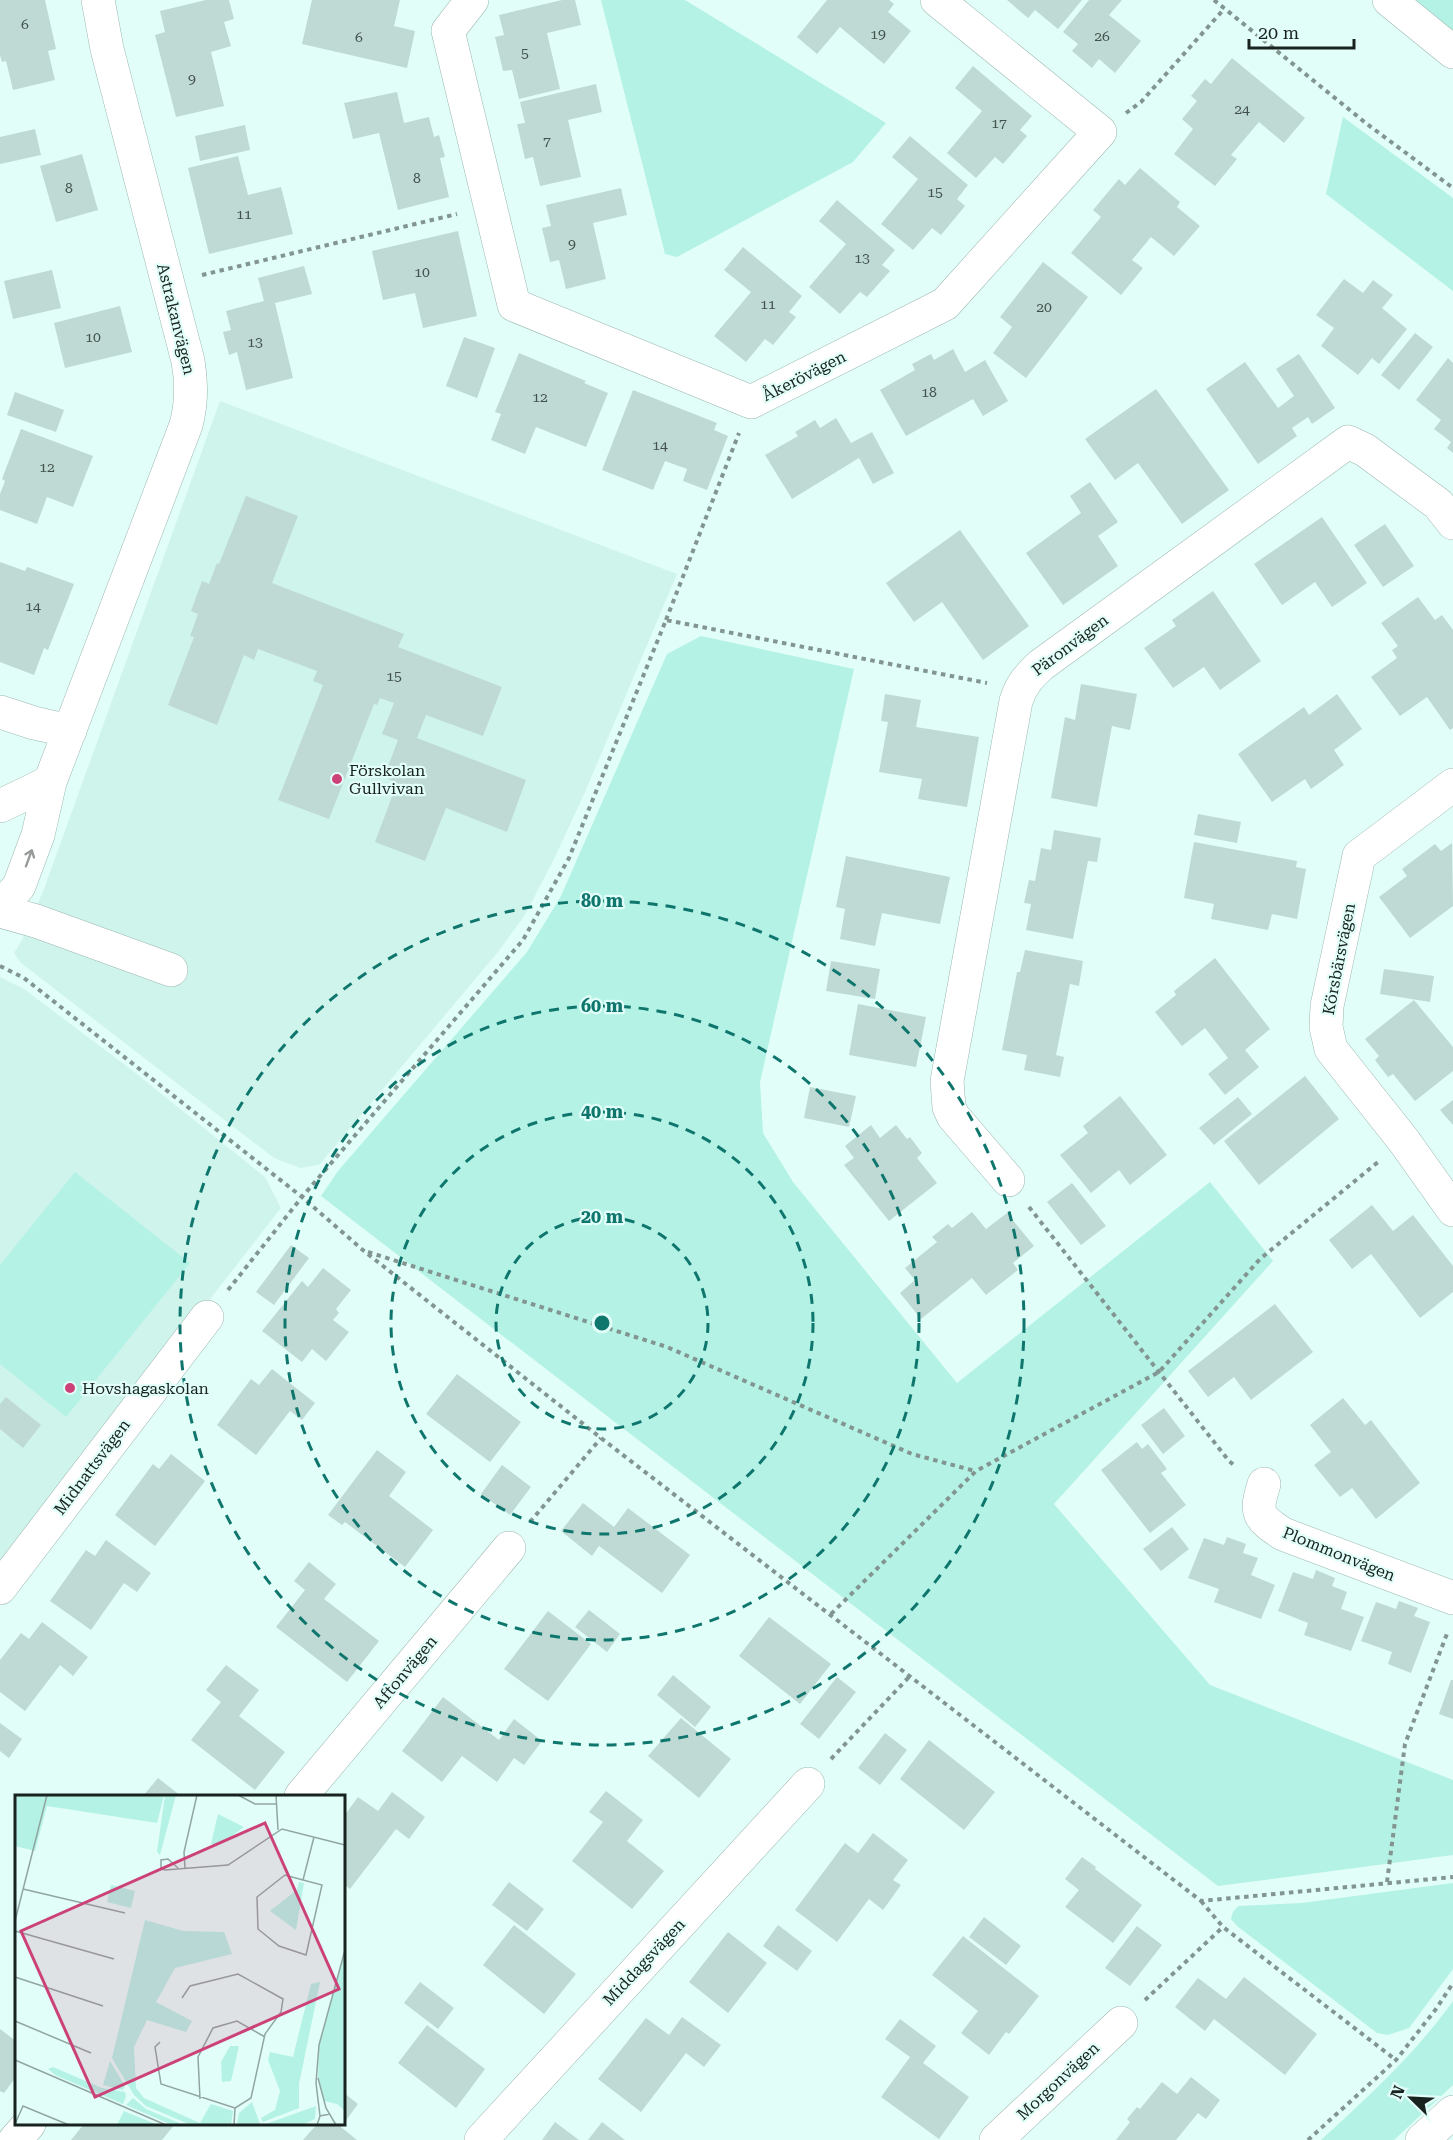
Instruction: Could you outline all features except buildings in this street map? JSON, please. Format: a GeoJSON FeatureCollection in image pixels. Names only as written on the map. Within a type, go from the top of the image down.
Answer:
{"type":"FeatureCollection","features":[{"type":"Feature","properties":{"kind":"street","name":"Astrakanvägen"},"geometry":{"type":"LineString","coordinates":[[0,910],[19,886],[38,835],[50,782],[190,412],[192,380],[107,49],[98,0]]}},
{"type":"Feature","properties":{"kind":"street","name":"Åkerövägen"},"geometry":{"type":"LineString","coordinates":[[472,0],[448,31],[514,305],[751,402],[945,304],[1100,132]]}},
{"type":"Feature","properties":{"kind":"street"},"geometry":{"type":"LineString","coordinates":[[937,0],[1100,132]]}},
{"type":"Feature","properties":{"kind":"street"},"geometry":{"type":"LineString","coordinates":[[1389,0],[1453,52]]}},
{"type":"Feature","properties":{"kind":"street","name":"Päronvägen"},"geometry":{"type":"LineString","coordinates":[[1008,1180],[953,1116],[949,1107],[947,1081],[1020,689],[1028,677],[1041,665],[1348,442],[1365,450],[1438,504],[1453,523]]}},
{"type":"Feature","properties":{"kind":"street"},"geometry":{"type":"LineString","coordinates":[[0,712],[70,731]]}},
{"type":"Feature","properties":{"kind":"street"},"geometry":{"type":"LineString","coordinates":[[0,806],[50,782]]}},
{"type":"Feature","properties":{"kind":"street","name":"Körsbärsvägen"},"geometry":{"type":"LineString","coordinates":[[1453,785],[1359,856],[1327,1006],[1326,1027],[1331,1049],[1404,1141],[1453,1210]]}},
{"type":"Feature","properties":{"kind":"street"},"geometry":{"type":"LineString","coordinates":[[0,910],[171,970]]}},
{"type":"Feature","properties":{"kind":"street","name":"Midnattsvägen"},"geometry":{"type":"LineString","coordinates":[[0,1588],[207,1317]]}},
{"type":"Feature","properties":{"kind":"street","name":"Plommonvägen"},"geometry":{"type":"LineString","coordinates":[[1264,1484],[1258,1501],[1259,1514],[1269,1525],[1283,1534],[1451,1614]]}},
{"type":"Feature","properties":{"kind":"street","name":"Aftonvägen"},"geometry":{"type":"LineString","coordinates":[[303,1795],[509,1548]]}},
{"type":"Feature","properties":{"kind":"street","name":"Middagsvägen"},"geometry":{"type":"LineString","coordinates":[[481,2140],[808,1784]]}},
{"type":"Feature","properties":{"kind":"street","name":"Morgonvägen"},"geometry":{"type":"LineString","coordinates":[[996,2140],[1121,2023]]}},
{"type":"Feature","properties":{"kind":"street"},"geometry":{"type":"LineString","coordinates":[[1422,2140],[1453,2112]]}},
{"type":"Feature","properties":{"kind":"street"},"geometry":{"type":"LineString","coordinates":[[15,2140],[28,2125]]}},
{"type":"Feature","properties":{"kind":"path"},"geometry":{"type":"LineString","coordinates":[[1214,0],[1367,124],[1453,188]]}},
{"type":"Feature","properties":{"kind":"path"},"geometry":{"type":"LineString","coordinates":[[1100,132],[1141,102],[1224,9]]}},
{"type":"Feature","properties":{"kind":"path"},"geometry":{"type":"LineString","coordinates":[[168,283],[490,206]]}},
{"type":"Feature","properties":{"kind":"path"},"geometry":{"type":"LineString","coordinates":[[207,1317],[302,1197],[523,940],[569,858],[666,620],[751,402]]}},
{"type":"Feature","properties":{"kind":"path"},"geometry":{"type":"LineString","coordinates":[[666,620],[1020,689]]}},
{"type":"Feature","properties":{"kind":"path"},"geometry":{"type":"LineString","coordinates":[[0,966],[24,978],[302,1197],[364,1251],[601,1438],[1201,1901],[1223,1927],[1396,2060]]}},
{"type":"Feature","properties":{"kind":"path"},"geometry":{"type":"LineString","coordinates":[[831,1614],[976,1472],[1159,1372],[1260,1259],[1404,1141]]}},
{"type":"Feature","properties":{"kind":"path"},"geometry":{"type":"LineString","coordinates":[[1008,1180],[1229,1461],[1264,1484]]}},
{"type":"Feature","properties":{"kind":"path"},"geometry":{"type":"LineString","coordinates":[[364,1251],[667,1347],[912,1454],[976,1472]]}},
{"type":"Feature","properties":{"kind":"path"},"geometry":{"type":"LineString","coordinates":[[509,1548],[601,1438]]}},
{"type":"Feature","properties":{"kind":"path"},"geometry":{"type":"LineString","coordinates":[[1387,1882],[1405,1744],[1451,1614]]}},
{"type":"Feature","properties":{"kind":"path"},"geometry":{"type":"LineString","coordinates":[[808,1784],[909,1677]]}},
{"type":"Feature","properties":{"kind":"path"},"geometry":{"type":"LineString","coordinates":[[1201,1901],[1453,1877]]}},
{"type":"Feature","properties":{"kind":"path"},"geometry":{"type":"LineString","coordinates":[[1121,2023],[1223,1927]]}},
{"type":"Feature","properties":{"kind":"path"},"geometry":{"type":"LineString","coordinates":[[1308,2140],[1396,2060],[1436,2009],[1453,1983]]}},
{"type":"Feature","properties":{"kind":"shaded area"},"geometry":{"type":"Polygon","coordinates":[[[601,0],[685,0],[886,123],[853,162],[677,257],[665,254],[601,0]]]}},
{"type":"Feature","properties":{"kind":"shaded area"},"geometry":{"type":"Polygon","coordinates":[[[1389,0],[1453,0],[1453,52],[1389,0]]]}},
{"type":"Feature","properties":{"kind":"shaded area"},"geometry":{"type":"Polygon","coordinates":[[[1343,117],[1453,198],[1453,291],[1326,194],[1343,117]]]}},
{"type":"Feature","properties":{"kind":"shaded area","name":"Förskolan Gullvivan"},"geometry":{"type":"Polygon","coordinates":[[[220,401],[677,574],[586,790],[525,915],[498,952],[319,1165],[300,1168],[274,1158],[21,963],[14,953],[44,889],[220,401]]]}},
{"type":"Feature","properties":{"kind":"shaded area"},"geometry":{"type":"Polygon","coordinates":[[[701,636],[854,669],[760,1082],[763,1133],[793,1182],[957,1383],[1210,1182],[1273,1261],[1054,1504],[1210,1685],[1453,1780],[1453,1855],[1218,1886],[321,1196],[338,1171],[527,952],[561,896],[667,654],[701,636]]]}},
{"type":"Feature","properties":{"kind":"shaded area","name":"Hovshagaskolan"},"geometry":{"type":"Polygon","coordinates":[[[0,977],[24,989],[133,1071],[265,1177],[281,1208],[0,1569],[0,977]]]}},
{"type":"Feature","properties":{"kind":"shaded area"},"geometry":{"type":"Polygon","coordinates":[[[75,1172],[190,1263],[66,1417],[0,1364],[0,1265],[75,1172]]]}},
{"type":"Feature","properties":{"kind":"shaded area"},"geometry":{"type":"Polygon","coordinates":[[[1453,1883],[1453,1969],[1409,2028],[1388,2035],[1377,2033],[1237,1926],[1231,1919],[1238,1906],[1302,1903],[1453,1883]]]}},
{"type":"Feature","properties":{"kind":"shaded area"},"geometry":{"type":"Polygon","coordinates":[[[1453,2001],[1453,2085],[1394,2140],[1321,2140],[1407,2057],[1453,2001]]]}},
{"type":"Feature","properties":{"kind":"place","name":"Förskolan Gullvivan"},"geometry":{"type":"Point","coordinates":[337,779]}},
{"type":"Feature","properties":{"kind":"place","name":"Hovshagaskolan"},"geometry":{"type":"Point","coordinates":[70,1388]}}]}
